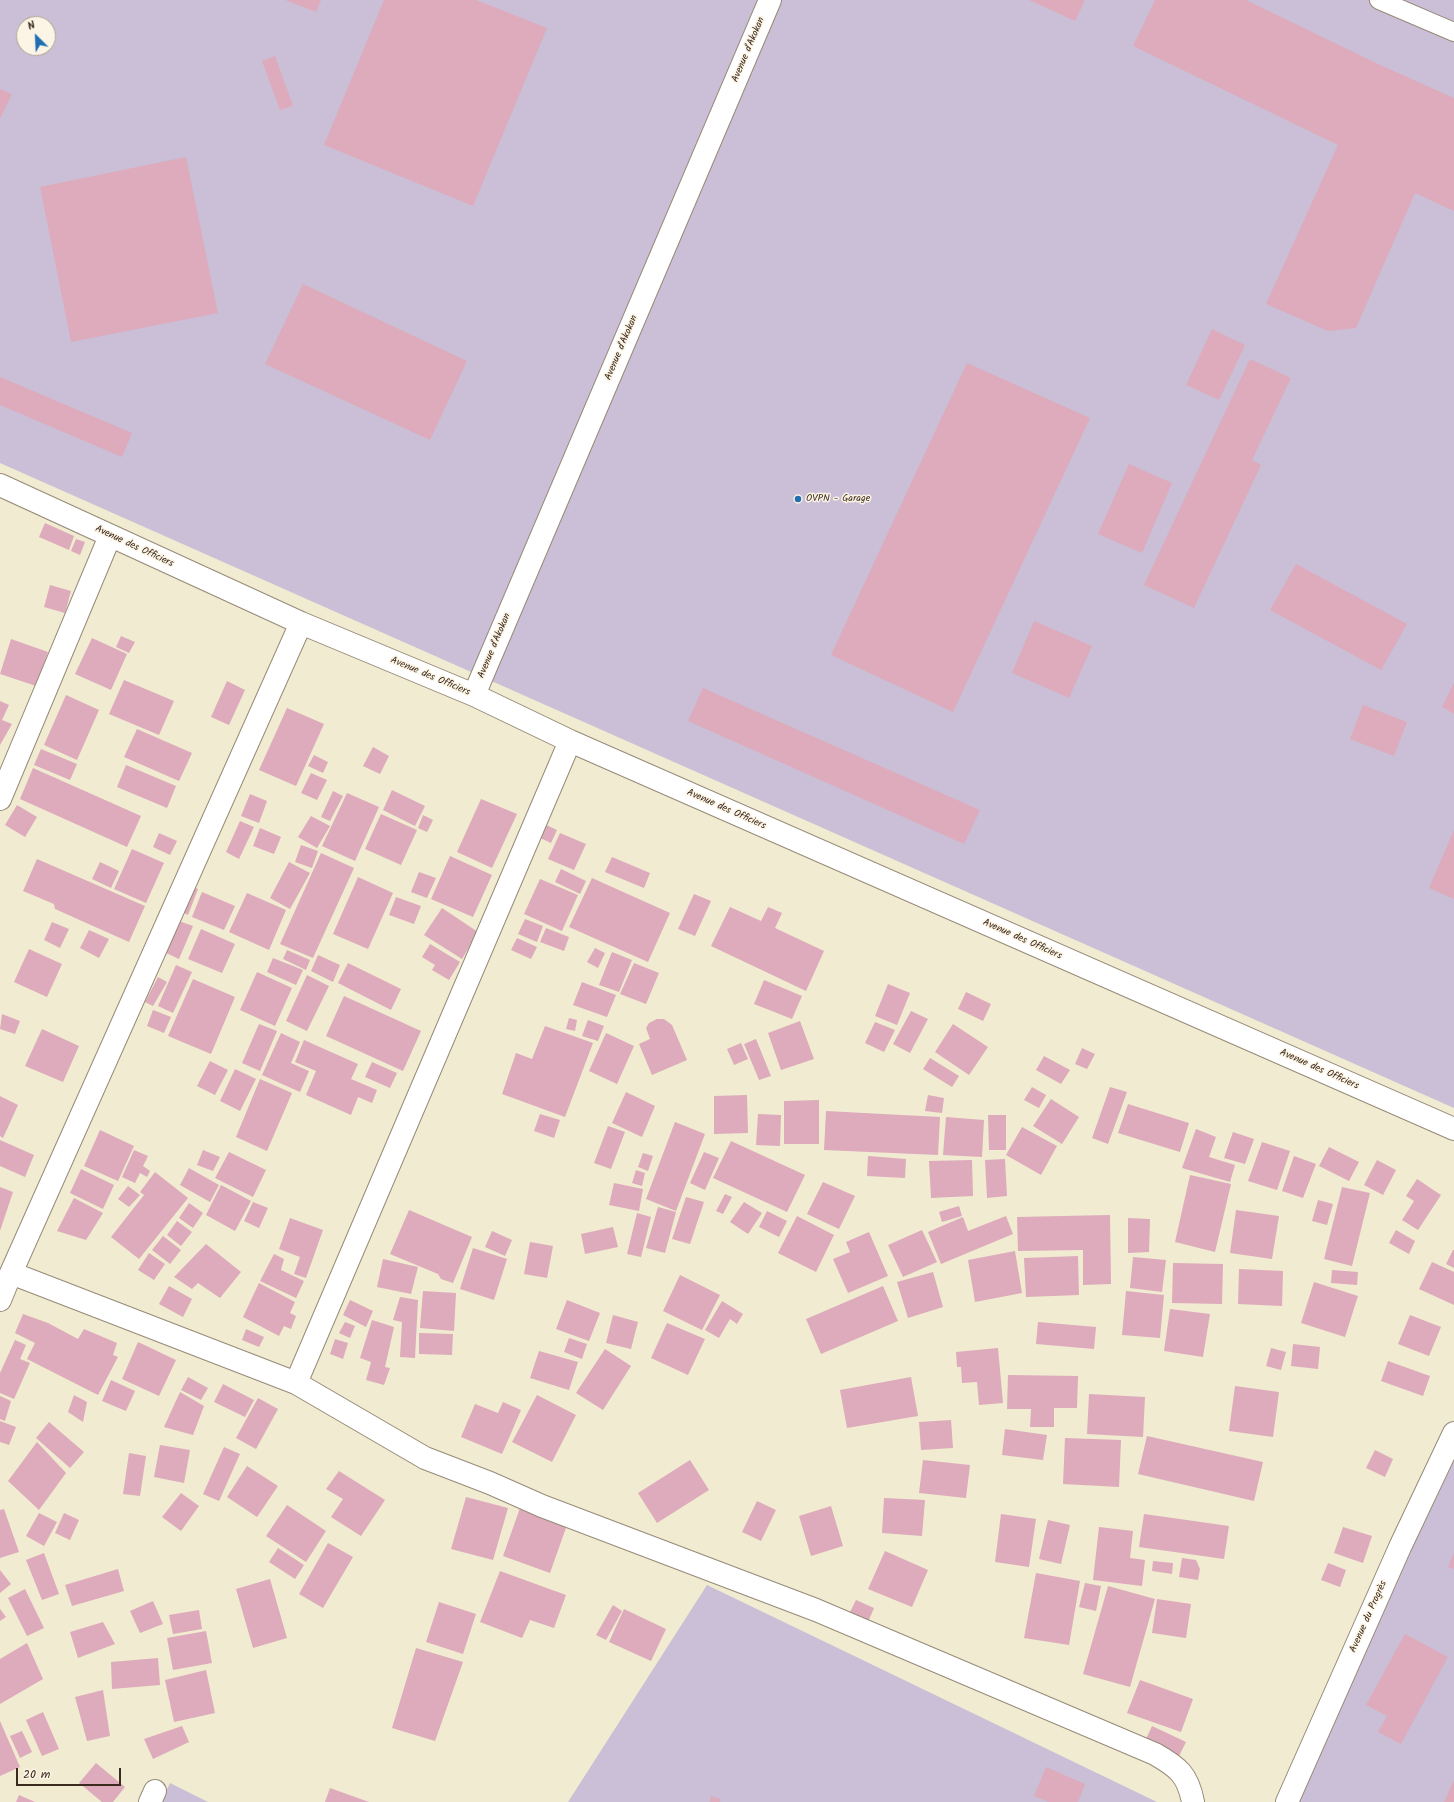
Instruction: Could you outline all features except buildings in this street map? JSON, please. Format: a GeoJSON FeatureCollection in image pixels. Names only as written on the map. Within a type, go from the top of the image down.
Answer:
{"type":"FeatureCollection","features":[{"type":"Feature","properties":{"kind":"street","name":"Avenue d'Akokan"},"geometry":{"type":"LineString","coordinates":[[474,695],[770,0]]}},
{"type":"Feature","properties":{"kind":"street","name":"Avenue des Officiers"},"geometry":{"type":"LineString","coordinates":[[0,485],[301,623],[474,695],[570,741],[1454,1129]]}},
{"type":"Feature","properties":{"kind":"street"},"geometry":{"type":"LineString","coordinates":[[0,799],[110,536]]}},
{"type":"Feature","properties":{"kind":"street"},"geometry":{"type":"LineString","coordinates":[[0,1300],[301,623]]}},
{"type":"Feature","properties":{"kind":"street"},"geometry":{"type":"LineString","coordinates":[[296,1383],[570,741]]}},
{"type":"Feature","properties":{"kind":"street"},"geometry":{"type":"LineString","coordinates":[[11,1273],[296,1383],[425,1458],[490,1483],[542,1506],[816,1610],[1155,1754],[1173,1764],[1184,1774],[1191,1791],[1193,1802]]}},
{"type":"Feature","properties":{"kind":"street","name":"Avenue du Progrès"},"geometry":{"type":"LineString","coordinates":[[1287,1802],[1400,1548],[1454,1433]]}},
{"type":"Feature","properties":{"kind":"lane"},"geometry":{"type":"LineString","coordinates":[[1379,0],[1454,32]]}},
{"type":"Feature","properties":{"kind":"shaded area"},"geometry":{"type":"Polygon","coordinates":[[[0,0],[1454,0],[1454,1108],[0,463],[0,0]]]}},
{"type":"Feature","properties":{"kind":"shaded area"},"geometry":{"type":"Polygon","coordinates":[[[1454,1430],[1454,1802],[1277,1802],[1454,1430]]]}},
{"type":"Feature","properties":{"kind":"shaded area"},"geometry":{"type":"Polygon","coordinates":[[[707,1585],[1157,1802],[568,1802],[707,1585]]]}},
{"type":"Feature","properties":{"kind":"shaded area"},"geometry":{"type":"Polygon","coordinates":[[[170,1783],[208,1802],[161,1802],[170,1783]]]}},
{"type":"Feature","properties":{"kind":"place","name":"OVPN - Garage"},"geometry":{"type":"Point","coordinates":[798,499]}}]}
